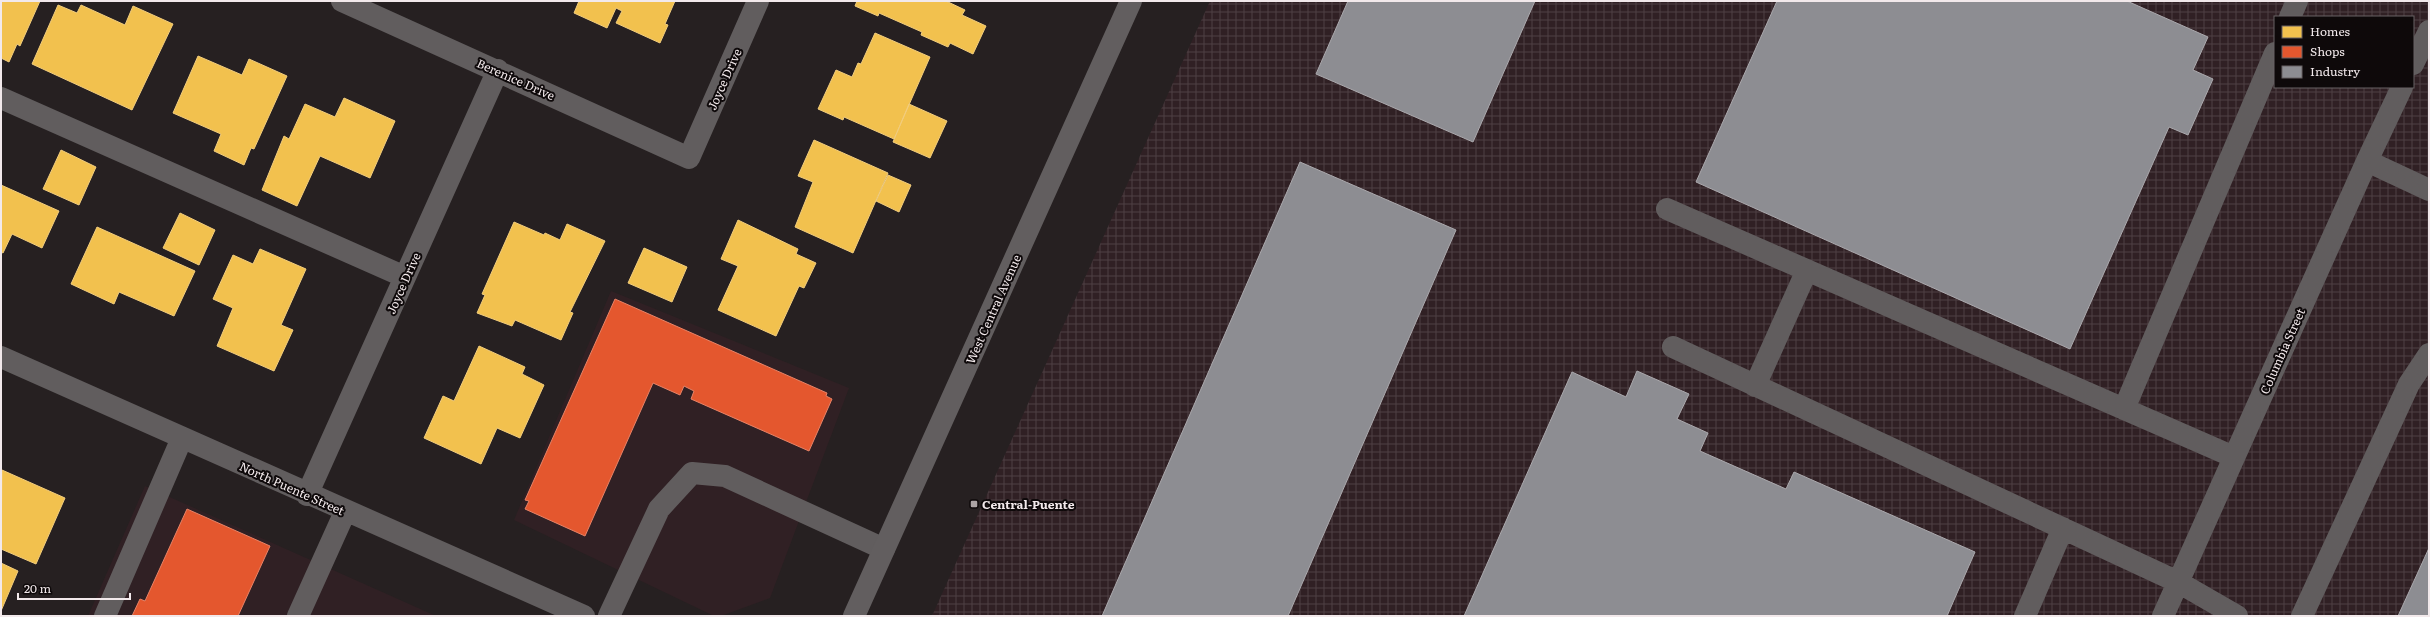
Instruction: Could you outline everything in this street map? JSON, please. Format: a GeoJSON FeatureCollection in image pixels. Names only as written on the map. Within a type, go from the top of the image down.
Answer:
{"type":"FeatureCollection","features":[{"type":"Feature","properties":{"kind":"main road","name":"West Central Avenue"},"geometry":{"type":"LineString","coordinates":[[854,616],[1131,1]]}},
{"type":"Feature","properties":{"kind":"street","name":"Berenice Drive"},"geometry":{"type":"LineString","coordinates":[[342,1],[498,70],[689,158]]}},
{"type":"Feature","properties":{"kind":"street","name":"Joyce Drive"},"geometry":{"type":"LineString","coordinates":[[689,158],[758,1]]}},
{"type":"Feature","properties":{"kind":"street"},"geometry":{"type":"LineString","coordinates":[[2290,16],[2297,1]]}},
{"type":"Feature","properties":{"kind":"street"},"geometry":{"type":"LineString","coordinates":[[2414,62],[2429,31]]}},
{"type":"Feature","properties":{"kind":"street"},"geometry":{"type":"LineString","coordinates":[[2124,409],[2274,55]]}},
{"type":"Feature","properties":{"kind":"street","name":"Joyce Drive"},"geometry":{"type":"LineString","coordinates":[[307,495],[498,70]]}},
{"type":"Feature","properties":{"kind":"street","name":"Columbia Street"},"geometry":{"type":"LineString","coordinates":[[2163,616],[2367,161],[2402,88]]}},
{"type":"Feature","properties":{"kind":"street"},"geometry":{"type":"LineString","coordinates":[[1,98],[405,278]]}},
{"type":"Feature","properties":{"kind":"street"},"geometry":{"type":"LineString","coordinates":[[2367,161],[2429,190]]}},
{"type":"Feature","properties":{"kind":"street"},"geometry":{"type":"LineString","coordinates":[[1666,209],[2234,457]]}},
{"type":"Feature","properties":{"kind":"street"},"geometry":{"type":"LineString","coordinates":[[1755,386],[1807,270]]}},
{"type":"Feature","properties":{"kind":"street"},"geometry":{"type":"LineString","coordinates":[[1673,347],[2178,582],[2237,616]]}},
{"type":"Feature","properties":{"kind":"street"},"geometry":{"type":"LineString","coordinates":[[2302,616],[2409,384],[2429,354]]}},
{"type":"Feature","properties":{"kind":"street","name":"North Puente Street"},"geometry":{"type":"LineString","coordinates":[[1,358],[345,512],[554,610],[584,616]]}},
{"type":"Feature","properties":{"kind":"street"},"geometry":{"type":"LineString","coordinates":[[105,616],[182,438]]}},
{"type":"Feature","properties":{"kind":"street"},"geometry":{"type":"LineString","coordinates":[[609,616],[659,509],[692,473],[725,476],[884,549]]}},
{"type":"Feature","properties":{"kind":"street"},"geometry":{"type":"LineString","coordinates":[[298,616],[345,512]]}},
{"type":"Feature","properties":{"kind":"street"},"geometry":{"type":"LineString","coordinates":[[2025,616],[2063,528]]}},
{"type":"Feature","properties":{"kind":"shaded area"},"geometry":{"type":"Polygon","coordinates":[[[1210,1],[2429,1],[2429,616],[932,616],[1210,1]]]}},
{"type":"Feature","properties":{"kind":"shaded area"},"geometry":{"type":"Polygon","coordinates":[[[611,291],[849,388],[770,598],[721,616],[714,616],[514,520],[611,291]]]}},
{"type":"Feature","properties":{"kind":"shaded area"},"geometry":{"type":"Polygon","coordinates":[[[145,486],[436,616],[88,616],[145,486]]]}},
{"type":"Feature","properties":{"kind":"building: Homes"},"geometry":{"type":"Polygon","coordinates":[[[1,1],[40,1],[20,46],[17,44],[9,62],[1,58],[1,1]]]}},
{"type":"Feature","properties":{"kind":"building: Homes"},"geometry":{"type":"Polygon","coordinates":[[[579,1],[675,1],[665,24],[668,25],[660,43],[616,23],[622,11],[616,8],[607,28],[574,13],[579,1]]]}},
{"type":"Feature","properties":{"kind":"building: Homes"},"geometry":{"type":"Polygon","coordinates":[[[857,1],[946,1],[965,10],[962,15],[986,26],[973,54],[950,43],[948,47],[921,35],[922,32],[879,13],[878,16],[855,6],[857,1]]]}},
{"type":"Feature","properties":{"kind":"building: Homes"},"geometry":{"type":"Polygon","coordinates":[[[58,5],[77,13],[81,5],[125,25],[133,6],[173,24],[132,110],[32,64],[58,5]]]}},
{"type":"Feature","properties":{"kind":"building: Homes"},"geometry":{"type":"Polygon","coordinates":[[[875,33],[930,57],[894,139],[844,117],[843,120],[818,109],[836,70],[852,77],[858,63],[861,64],[875,33]]]}},
{"type":"Feature","properties":{"kind":"building: Homes"},"geometry":{"type":"Polygon","coordinates":[[[198,56],[242,75],[249,59],[287,76],[254,149],[251,148],[244,165],[214,151],[221,134],[173,113],[198,56]]]}},
{"type":"Feature","properties":{"kind":"building: Homes"},"geometry":{"type":"Polygon","coordinates":[[[344,98],[395,121],[370,178],[320,156],[297,206],[262,190],[284,136],[289,139],[305,104],[335,117],[344,98]]]}},
{"type":"Feature","properties":{"kind":"building: Homes"},"geometry":{"type":"Polygon","coordinates":[[[909,104],[947,121],[930,158],[893,142],[909,104]]]}},
{"type":"Feature","properties":{"kind":"building: Homes"},"geometry":{"type":"Polygon","coordinates":[[[814,140],[888,173],[853,253],[795,227],[813,182],[798,176],[814,140]]]}},
{"type":"Feature","properties":{"kind":"building: Homes"},"geometry":{"type":"Polygon","coordinates":[[[61,150],[96,167],[79,205],[43,189],[61,150]]]}},
{"type":"Feature","properties":{"kind":"building: Homes"},"geometry":{"type":"Polygon","coordinates":[[[888,175],[911,185],[899,212],[876,201],[888,175]]]}},
{"type":"Feature","properties":{"kind":"building: Homes"},"geometry":{"type":"Polygon","coordinates":[[[1,185],[59,211],[42,248],[12,234],[3,253],[1,252],[1,185]]]}},
{"type":"Feature","properties":{"kind":"building: Homes"},"geometry":{"type":"Polygon","coordinates":[[[180,213],[215,230],[199,265],[163,248],[180,213]]]}},
{"type":"Feature","properties":{"kind":"building: Homes"},"geometry":{"type":"Polygon","coordinates":[[[738,220],[798,249],[796,254],[816,263],[804,288],[799,286],[776,336],[718,310],[738,266],[721,259],[738,220]]]}},
{"type":"Feature","properties":{"kind":"building: Homes"},"geometry":{"type":"Polygon","coordinates":[[[514,222],[560,240],[567,224],[605,241],[570,312],[573,313],[561,340],[515,320],[512,326],[477,313],[485,295],[482,294],[514,222]]]}},
{"type":"Feature","properties":{"kind":"building: Homes"},"geometry":{"type":"Polygon","coordinates":[[[97,227],[195,271],[174,316],[119,292],[114,304],[71,284],[97,227]]]}},
{"type":"Feature","properties":{"kind":"building: Homes"},"geometry":{"type":"Polygon","coordinates":[[[644,248],[687,267],[672,302],[628,283],[644,248]]]}},
{"type":"Feature","properties":{"kind":"building: Homes"},"geometry":{"type":"Polygon","coordinates":[[[260,249],[306,269],[281,325],[293,330],[274,371],[217,346],[233,308],[213,299],[233,255],[253,264],[260,249]]]}},
{"type":"Feature","properties":{"kind":"building: Homes"},"geometry":{"type":"Polygon","coordinates":[[[479,346],[525,367],[522,374],[544,385],[520,438],[497,428],[481,464],[424,438],[443,396],[454,401],[479,346]]]}},
{"type":"Feature","properties":{"kind":"building: Homes"},"geometry":{"type":"Polygon","coordinates":[[[2,470],[65,498],[36,564],[1,549],[2,470]]]}},
{"type":"Feature","properties":{"kind":"building: Homes"},"geometry":{"type":"Polygon","coordinates":[[[1,563],[18,571],[1,611],[1,563]]]}},
{"type":"Feature","properties":{"kind":"building: Shops"},"geometry":{"type":"Polygon","coordinates":[[[615,299],[827,393],[826,396],[832,399],[809,451],[691,399],[694,391],[684,386],[680,395],[653,383],[585,536],[525,509],[529,501],[525,500],[615,299]]]}},
{"type":"Feature","properties":{"kind":"building: Shops"},"geometry":{"type":"Polygon","coordinates":[[[187,509],[270,546],[238,616],[132,616],[140,599],[145,601],[187,509]]]}},
{"type":"Feature","properties":{"kind":"building: Industry"},"geometry":{"type":"Polygon","coordinates":[[[1348,1],[1535,1],[1473,142],[1316,74],[1348,1]]]}},
{"type":"Feature","properties":{"kind":"building: Industry"},"geometry":{"type":"Polygon","coordinates":[[[1777,1],[2127,1],[2208,37],[2193,70],[2213,79],[2188,135],[2169,127],[2070,349],[1696,182],[1777,1]]]}},
{"type":"Feature","properties":{"kind":"building: Industry"},"geometry":{"type":"Polygon","coordinates":[[[1300,162],[1456,230],[1288,616],[1102,616],[1300,162]]]}},
{"type":"Feature","properties":{"kind":"building: Industry"},"geometry":{"type":"Polygon","coordinates":[[[1637,371],[1689,394],[1677,419],[1708,433],[1700,451],[1786,489],[1794,472],[1975,552],[1947,616],[1464,616],[1572,372],[1626,397],[1637,371]]]}},
{"type":"Feature","properties":{"kind":"building: Industry"},"geometry":{"type":"Polygon","coordinates":[[[2429,548],[2429,616],[2398,616],[2429,548]]]}},
{"type":"Feature","properties":{"kind":"place","name":"Central-Puente"},"geometry":{"type":"Point","coordinates":[974,504]}}]}
